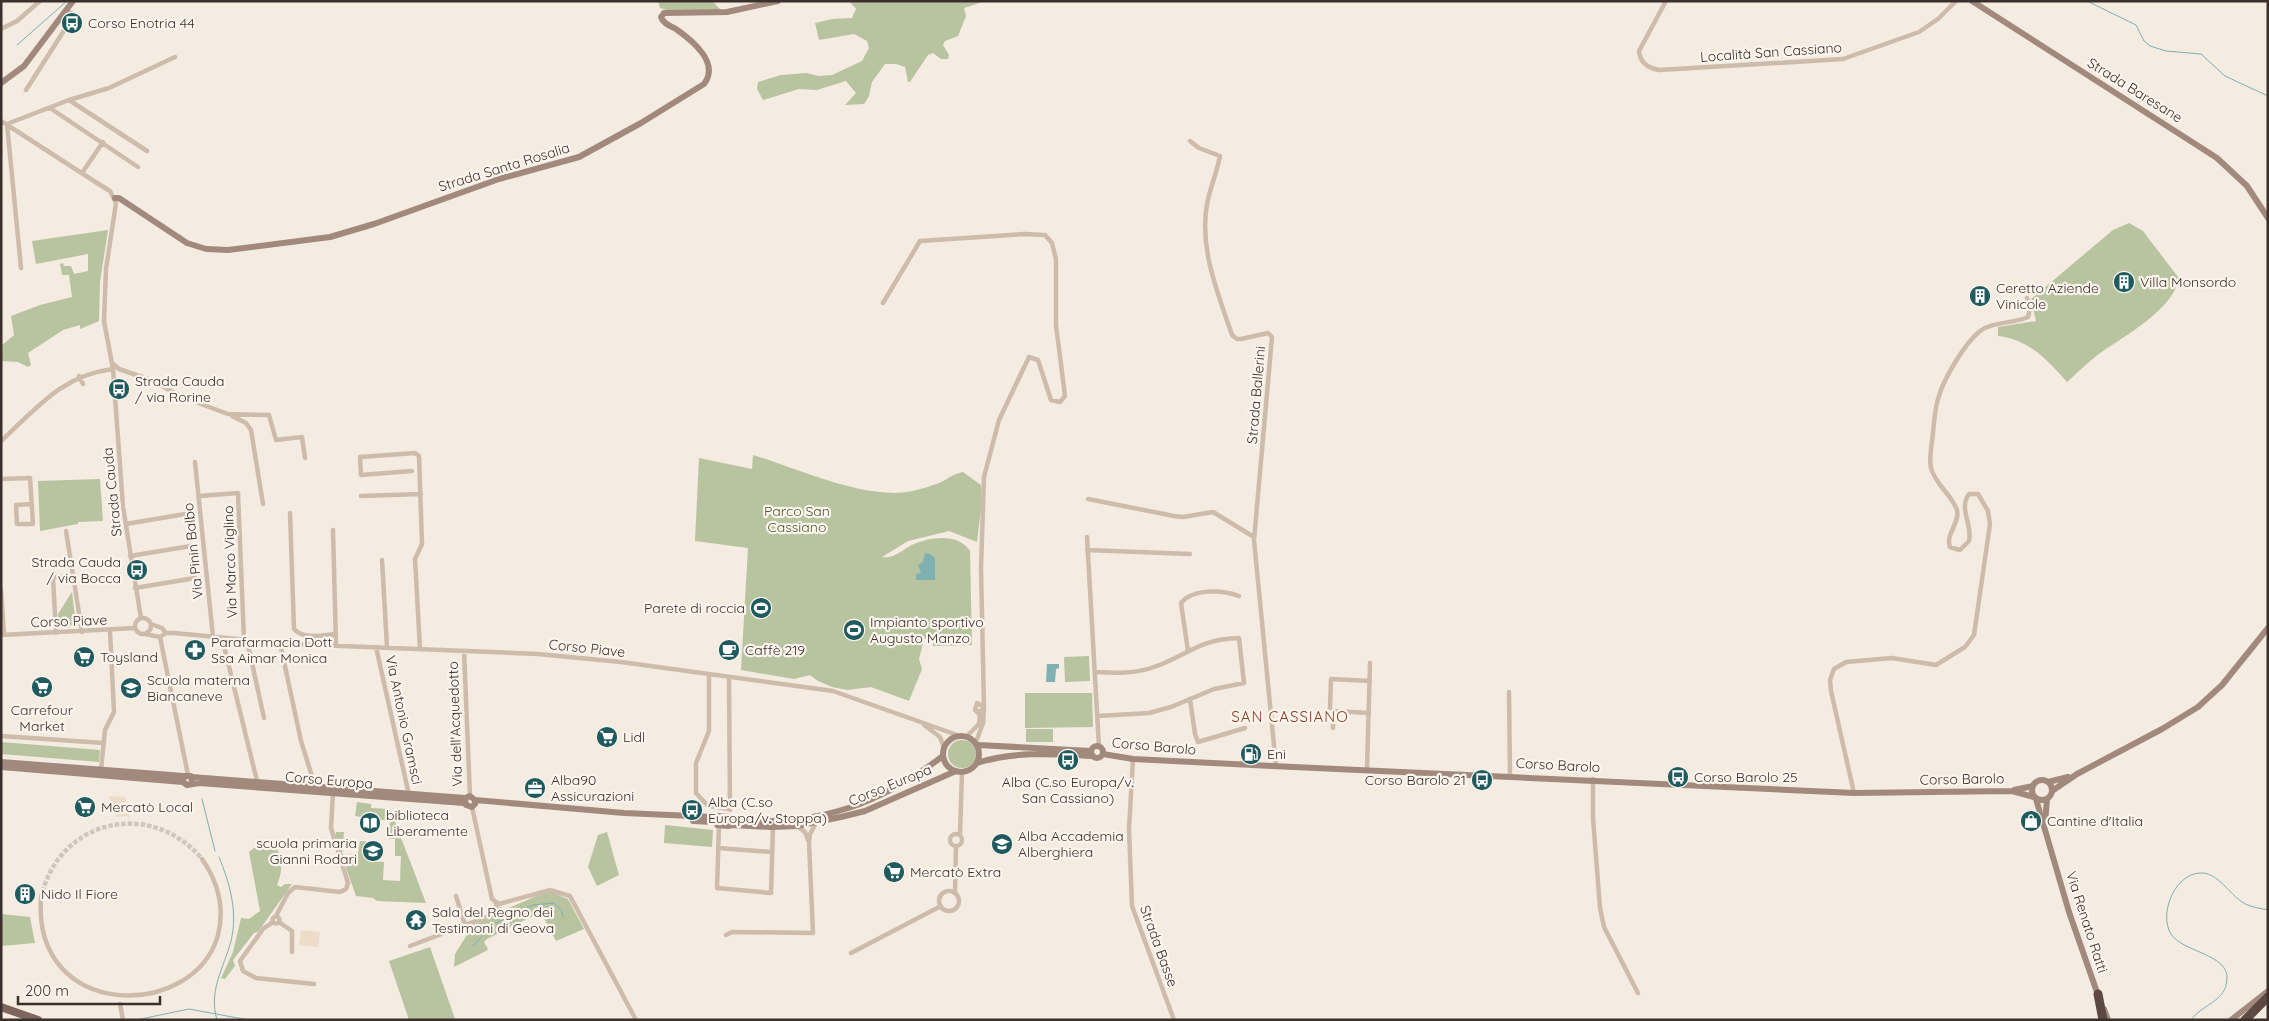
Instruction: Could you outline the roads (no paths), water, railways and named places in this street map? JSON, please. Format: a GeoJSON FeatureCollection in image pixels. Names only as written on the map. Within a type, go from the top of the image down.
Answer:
{"type":"FeatureCollection","features":[{"type":"Feature","properties":{"kind":"highway"},"geometry":{"type":"LineString","coordinates":[[2098,994],[2102,1020]]}},
{"type":"Feature","properties":{"kind":"highway"},"geometry":{"type":"LineString","coordinates":[[2244,1020],[2268,997]]}},
{"type":"Feature","properties":{"kind":"main road"},"geometry":{"type":"LineString","coordinates":[[1,82],[24,66],[73,1]]}},
{"type":"Feature","properties":{"kind":"main road","name":"Strada Santa Rosalia"},"geometry":{"type":"LineString","coordinates":[[115,198],[119,198],[187,243],[206,248],[228,250],[303,241],[374,224],[499,179],[579,157],[641,123],[704,84],[710,73],[708,61],[696,45],[678,30],[663,22],[662,17],[664,13],[727,12],[778,1]]}},
{"type":"Feature","properties":{"kind":"main road","name":"Strada Baresane"},"geometry":{"type":"LineString","coordinates":[[1972,1],[2217,158],[2241,178],[2268,218]]}},
{"type":"Feature","properties":{"kind":"main road"},"geometry":{"type":"LineString","coordinates":[[2076,774],[2048,782],[2039,780],[2033,786],[2035,798],[2047,799],[2052,791],[2076,774],[2162,729],[2198,707],[2222,685],[2268,628]]}},
{"type":"Feature","properties":{"kind":"main road"},"geometry":{"type":"LineString","coordinates":[[963,736],[977,744],[980,754],[977,763],[970,770],[959,772],[947,765],[943,756],[944,748],[950,739],[963,736]]}},
{"type":"Feature","properties":{"kind":"main road","name":"Corso Barolo"},"geometry":{"type":"LineString","coordinates":[[977,744],[1092,754]]}},
{"type":"Feature","properties":{"kind":"main road"},"geometry":{"type":"LineString","coordinates":[[1099,747],[1103,754],[1098,758],[1092,754],[1094,748],[1099,747]]}},
{"type":"Feature","properties":{"kind":"main road","name":"Corso Barolo"},"geometry":{"type":"LineString","coordinates":[[977,763],[996,758],[1025,755],[1092,754]]}},
{"type":"Feature","properties":{"kind":"main road","name":"Corso Barolo"},"geometry":{"type":"LineString","coordinates":[[1103,754],[1133,759],[1854,793],[2012,791],[2033,786]]}},
{"type":"Feature","properties":{"kind":"main road","name":"Corso Europa"},"geometry":{"type":"LineString","coordinates":[[731,821],[787,822],[837,813],[890,791],[943,756]]}},
{"type":"Feature","properties":{"kind":"main road","name":"Corso Europa"},"geometry":{"type":"LineString","coordinates":[[1,762],[333,792],[409,796]]}},
{"type":"Feature","properties":{"kind":"main road","name":"Corso Europa"},"geometry":{"type":"LineString","coordinates":[[1,767],[315,786],[409,796],[716,822]]}},
{"type":"Feature","properties":{"kind":"main road","name":"Corso Europa"},"geometry":{"type":"LineString","coordinates":[[731,821],[773,827],[816,823],[865,811],[959,772]]}},
{"type":"Feature","properties":{"kind":"main road"},"geometry":{"type":"LineString","coordinates":[[2048,782],[2052,791]]}},
{"type":"Feature","properties":{"kind":"main road","name":"Corso Barolo"},"geometry":{"type":"LineString","coordinates":[[2012,791],[2035,798]]}},
{"type":"Feature","properties":{"kind":"main road","name":"Via Renato Ratti"},"geometry":{"type":"LineString","coordinates":[[2035,798],[2077,936],[2108,1020]]}},
{"type":"Feature","properties":{"kind":"main road","name":"Via Renato Ratti"},"geometry":{"type":"LineString","coordinates":[[2045,830],[2047,799]]}},
{"type":"Feature","properties":{"kind":"main road","name":"Corso Europa"},"geometry":{"type":"LineString","coordinates":[[470,801],[658,815],[716,822]]}},
{"type":"Feature","properties":{"kind":"main road"},"geometry":{"type":"LineString","coordinates":[[716,822],[731,821]]}},
{"type":"Feature","properties":{"kind":"main road"},"geometry":{"type":"LineString","coordinates":[[716,822],[731,821]]}},
{"type":"Feature","properties":{"kind":"main road"},"geometry":{"type":"LineString","coordinates":[[2231,1020],[2268,992]]}},
{"type":"Feature","properties":{"kind":"main road"},"geometry":{"type":"LineString","coordinates":[[1,1007],[38,1020]]}},
{"type":"Feature","properties":{"kind":"street"},"geometry":{"type":"LineString","coordinates":[[1,30],[17,22],[40,1]]}},
{"type":"Feature","properties":{"kind":"street","name":"Località San Cassiano"},"geometry":{"type":"LineString","coordinates":[[1666,1],[1639,51],[1642,61],[1648,66],[1659,70],[1823,62],[1853,57],[1910,36],[1928,27],[1956,1]]}},
{"type":"Feature","properties":{"kind":"street"},"geometry":{"type":"LineString","coordinates":[[26,90],[74,15],[66,10]]}},
{"type":"Feature","properties":{"kind":"street"},"geometry":{"type":"LineString","coordinates":[[41,44],[51,51]]}},
{"type":"Feature","properties":{"kind":"street"},"geometry":{"type":"LineString","coordinates":[[21,268],[7,124],[69,100],[109,88],[175,57]]}},
{"type":"Feature","properties":{"kind":"street"},"geometry":{"type":"LineString","coordinates":[[69,100],[147,150]]}},
{"type":"Feature","properties":{"kind":"street"},"geometry":{"type":"LineString","coordinates":[[50,108],[138,167]]}},
{"type":"Feature","properties":{"kind":"street","name":"Strada Santa Rosalia"},"geometry":{"type":"LineString","coordinates":[[1,121],[82,172],[110,191],[115,198]]}},
{"type":"Feature","properties":{"kind":"street","name":"Strada Ballerini"},"geometry":{"type":"LineString","coordinates":[[1190,141],[1199,148],[1220,156],[1208,203],[1205,227],[1208,263],[1232,335],[1237,339],[1241,339],[1268,333],[1272,338],[1254,537],[1254,557],[1276,766]]}},
{"type":"Feature","properties":{"kind":"street"},"geometry":{"type":"LineString","coordinates":[[82,172],[102,142]]}},
{"type":"Feature","properties":{"kind":"street","name":"Strada Cauda"},"geometry":{"type":"LineString","coordinates":[[115,198],[115,210],[106,269],[104,321],[113,369],[118,450],[126,524],[141,618]]}},
{"type":"Feature","properties":{"kind":"street"},"geometry":{"type":"LineString","coordinates":[[884,303],[920,241],[1024,234],[1045,236],[1052,242],[1056,259],[1056,325],[1065,396],[1060,402],[1052,400],[1038,360],[1029,358],[999,420],[984,477],[981,568],[984,707],[983,723],[977,744]]}},
{"type":"Feature","properties":{"kind":"street"},"geometry":{"type":"LineString","coordinates":[[1854,793],[1831,691],[1830,676],[1834,669],[1846,662],[1892,658],[1936,665],[1965,647],[1974,635],[1989,542],[1988,510],[1978,494],[1969,494],[1964,507],[1970,526],[1969,541],[1960,550],[1950,547],[1949,540],[1957,520],[1957,512],[1935,477],[1931,464],[1937,406],[1952,370],[1976,335],[1995,324],[2028,317],[2030,309],[2027,298]]}},
{"type":"Feature","properties":{"kind":"street"},"geometry":{"type":"LineString","coordinates":[[112,363],[119,369],[151,380],[182,397],[228,414],[246,423],[251,430],[263,504]]}},
{"type":"Feature","properties":{"kind":"street"},"geometry":{"type":"LineString","coordinates":[[1,441],[55,391],[79,376],[93,371],[113,369]]}},
{"type":"Feature","properties":{"kind":"street"},"geometry":{"type":"LineString","coordinates":[[79,376],[83,384]]}},
{"type":"Feature","properties":{"kind":"street"},"geometry":{"type":"LineString","coordinates":[[228,414],[270,415],[276,440],[302,437],[305,458]]}},
{"type":"Feature","properties":{"kind":"street"},"geometry":{"type":"LineString","coordinates":[[412,471],[361,475],[360,457],[415,453],[419,459],[422,544],[415,559],[420,649]]}},
{"type":"Feature","properties":{"kind":"street","name":"Via Pinin Balbo"},"geometry":{"type":"LineString","coordinates":[[196,462],[214,637]]}},
{"type":"Feature","properties":{"kind":"street"},"geometry":{"type":"LineString","coordinates":[[1,479],[30,478],[33,524],[17,524],[16,505],[31,504]]}},
{"type":"Feature","properties":{"kind":"street","name":"Via Marco Viglino"},"geometry":{"type":"LineString","coordinates":[[199,496],[238,493],[246,640]]}},
{"type":"Feature","properties":{"kind":"street"},"geometry":{"type":"LineString","coordinates":[[362,496],[421,494]]}},
{"type":"Feature","properties":{"kind":"street"},"geometry":{"type":"LineString","coordinates":[[1088,499],[1183,517],[1213,512],[1254,537]]}},
{"type":"Feature","properties":{"kind":"street"},"geometry":{"type":"LineString","coordinates":[[290,513],[294,629],[299,634],[326,636],[336,634]]}},
{"type":"Feature","properties":{"kind":"street"},"geometry":{"type":"LineString","coordinates":[[126,524],[185,514]]}},
{"type":"Feature","properties":{"kind":"street"},"geometry":{"type":"LineString","coordinates":[[333,530],[336,645]]}},
{"type":"Feature","properties":{"kind":"street"},"geometry":{"type":"LineString","coordinates":[[66,531],[82,632]]}},
{"type":"Feature","properties":{"kind":"street"},"geometry":{"type":"LineString","coordinates":[[1086,538],[1096,672],[1099,747]]}},
{"type":"Feature","properties":{"kind":"street"},"geometry":{"type":"LineString","coordinates":[[130,556],[191,546]]}},
{"type":"Feature","properties":{"kind":"street"},"geometry":{"type":"LineString","coordinates":[[1088,550],[1190,554]]}},
{"type":"Feature","properties":{"kind":"street"},"geometry":{"type":"LineString","coordinates":[[382,560],[387,647]]}},
{"type":"Feature","properties":{"kind":"street"},"geometry":{"type":"LineString","coordinates":[[56,633],[53,577],[72,576]]}},
{"type":"Feature","properties":{"kind":"street"},"geometry":{"type":"LineString","coordinates":[[135,588],[195,578]]}},
{"type":"Feature","properties":{"kind":"street","name":"Corso Piave"},"geometry":{"type":"LineString","coordinates":[[1,590],[3,635],[135,628]]}},
{"type":"Feature","properties":{"kind":"street"},"geometry":{"type":"LineString","coordinates":[[1188,651],[1181,603],[1185,599],[1206,591],[1240,596]]}},
{"type":"Feature","properties":{"kind":"street"},"geometry":{"type":"LineString","coordinates":[[145,634],[150,630],[151,624],[147,619],[141,618],[136,621],[135,628],[139,633],[160,637],[166,633]]}},
{"type":"Feature","properties":{"kind":"street","name":"Corso Piave"},"geometry":{"type":"LineString","coordinates":[[151,624],[162,628],[166,633],[280,643],[538,654],[621,662],[834,691],[918,722]]}},
{"type":"Feature","properties":{"kind":"street"},"geometry":{"type":"LineString","coordinates":[[101,770],[104,730],[114,712],[110,630]]}},
{"type":"Feature","properties":{"kind":"street"},"geometry":{"type":"LineString","coordinates":[[160,637],[188,779]]}},
{"type":"Feature","properties":{"kind":"street"},"geometry":{"type":"LineString","coordinates":[[222,638],[257,782]]}},
{"type":"Feature","properties":{"kind":"street"},"geometry":{"type":"LineString","coordinates":[[1096,672],[1124,673],[1142,671],[1220,638],[1239,638],[1244,683],[1214,689],[1171,707],[1150,713],[1133,716],[1098,716]]}},
{"type":"Feature","properties":{"kind":"street"},"geometry":{"type":"LineString","coordinates":[[246,640],[264,718]]}},
{"type":"Feature","properties":{"kind":"street"},"geometry":{"type":"LineString","coordinates":[[280,643],[301,741],[315,786]]}},
{"type":"Feature","properties":{"kind":"street","name":"Via Antonio Gramsci"},"geometry":{"type":"LineString","coordinates":[[376,646],[409,796]]}},
{"type":"Feature","properties":{"kind":"street","name":"Via dell'Acquedotto"},"geometry":{"type":"LineString","coordinates":[[464,651],[470,801],[488,885],[492,900],[496,904]]}},
{"type":"Feature","properties":{"kind":"street"},"geometry":{"type":"LineString","coordinates":[[1367,769],[1370,663]]}},
{"type":"Feature","properties":{"kind":"street"},"geometry":{"type":"LineString","coordinates":[[709,674],[709,731],[696,763],[696,793],[708,806],[730,809]]}},
{"type":"Feature","properties":{"kind":"street"},"geometry":{"type":"LineString","coordinates":[[729,676],[731,821]]}},
{"type":"Feature","properties":{"kind":"street"},"geometry":{"type":"LineString","coordinates":[[1330,708],[1331,679],[1370,681]]}},
{"type":"Feature","properties":{"kind":"street"},"geometry":{"type":"LineString","coordinates":[[918,722],[963,736],[979,724],[980,715],[974,707],[983,692]]}},
{"type":"Feature","properties":{"kind":"street"},"geometry":{"type":"LineString","coordinates":[[1509,692],[1510,776]]}},
{"type":"Feature","properties":{"kind":"street"},"geometry":{"type":"LineString","coordinates":[[1190,699],[1198,742],[1245,728]]}},
{"type":"Feature","properties":{"kind":"street"},"geometry":{"type":"LineString","coordinates":[[978,703],[984,707]]}},
{"type":"Feature","properties":{"kind":"street"},"geometry":{"type":"LineString","coordinates":[[977,712],[984,707]]}},
{"type":"Feature","properties":{"kind":"street"},"geometry":{"type":"LineString","coordinates":[[1333,728],[1333,711],[1369,713]]}},
{"type":"Feature","properties":{"kind":"street"},"geometry":{"type":"LineString","coordinates":[[918,722],[933,730],[940,737],[944,748]]}},
{"type":"Feature","properties":{"kind":"street"},"geometry":{"type":"LineString","coordinates":[[1,736],[104,743]]}},
{"type":"Feature","properties":{"kind":"street","name":"Strada Basse"},"geometry":{"type":"LineString","coordinates":[[1133,759],[1129,829],[1132,906],[1174,1020]]}},
{"type":"Feature","properties":{"kind":"street"},"geometry":{"type":"LineString","coordinates":[[956,846],[962,842],[960,834],[959,772]]}},
{"type":"Feature","properties":{"kind":"street"},"geometry":{"type":"LineString","coordinates":[[1593,780],[1593,818],[1600,908],[1604,926],[1638,993]]}},
{"type":"Feature","properties":{"kind":"street"},"geometry":{"type":"LineString","coordinates":[[273,922],[272,918],[276,916],[288,893],[295,887],[340,892],[346,889],[348,883],[331,828],[333,792]]}},
{"type":"Feature","properties":{"kind":"street"},"geometry":{"type":"LineString","coordinates":[[716,822],[718,848],[717,888],[771,893],[773,827]]}},
{"type":"Feature","properties":{"kind":"street"},"geometry":{"type":"LineString","coordinates":[[726,936],[732,932],[813,933],[809,842],[810,834],[816,823]]}},
{"type":"Feature","properties":{"kind":"street"},"geometry":{"type":"LineString","coordinates":[[797,826],[805,832],[809,842]]}},
{"type":"Feature","properties":{"kind":"street"},"geometry":{"type":"LineString","coordinates":[[956,846],[950,844],[949,838],[954,834],[960,834]]}},
{"type":"Feature","properties":{"kind":"street"},"geometry":{"type":"LineString","coordinates":[[955,894],[956,846]]}},
{"type":"Feature","properties":{"kind":"street"},"geometry":{"type":"LineString","coordinates":[[718,848],[772,852]]}},
{"type":"Feature","properties":{"kind":"street"},"geometry":{"type":"LineString","coordinates":[[180,989],[200,972],[217,941],[221,910],[218,890],[210,870],[202,859]]}},
{"type":"Feature","properties":{"kind":"street"},"geometry":{"type":"LineString","coordinates":[[410,946],[494,914],[497,912],[496,904],[550,890],[570,896],[636,1020]]}},
{"type":"Feature","properties":{"kind":"street"},"geometry":{"type":"LineString","coordinates":[[949,892],[959,898],[957,907],[949,911],[941,906],[940,899],[943,894],[949,892]]}},
{"type":"Feature","properties":{"kind":"street"},"geometry":{"type":"LineString","coordinates":[[456,896],[464,925]]}},
{"type":"Feature","properties":{"kind":"street"},"geometry":{"type":"LineString","coordinates":[[41,898],[43,938],[50,956],[61,972],[88,994]]}},
{"type":"Feature","properties":{"kind":"street"},"geometry":{"type":"LineString","coordinates":[[851,953],[941,906]]}},
{"type":"Feature","properties":{"kind":"street"},"geometry":{"type":"LineString","coordinates":[[276,916],[279,918],[279,922]]}},
{"type":"Feature","properties":{"kind":"street"},"geometry":{"type":"LineString","coordinates":[[292,952],[292,931],[279,922],[273,922],[263,929],[240,961],[243,971],[256,978],[314,984]]}},
{"type":"Feature","properties":{"kind":"street"},"geometry":{"type":"LineString","coordinates":[[112,1002],[129,1004]]}},
{"type":"Feature","properties":{"kind":"street"},"geometry":{"type":"LineString","coordinates":[[120,1004],[123,1020]]}},
{"type":"Feature","properties":{"kind":"water"},"geometry":{"type":"Polygon","coordinates":[[[925,553],[935,558],[935,580],[916,580],[916,574],[921,573],[918,565],[923,562],[925,553]]]}},
{"type":"Feature","properties":{"kind":"water"},"geometry":{"type":"Polygon","coordinates":[[[1047,664],[1059,664],[1059,668],[1056,669],[1055,682],[1046,682],[1047,664]]]}},
{"type":"Feature","properties":{"kind":"waterway"},"geometry":{"type":"LineString","coordinates":[[17,45],[67,1]]}},
{"type":"Feature","properties":{"kind":"waterway"},"geometry":{"type":"LineString","coordinates":[[2087,1],[2136,25],[2144,41],[2150,46],[2166,51],[2201,54],[2225,76],[2268,96]]}},
{"type":"Feature","properties":{"kind":"waterway"},"geometry":{"type":"LineString","coordinates":[[202,799],[215,851]]}},
{"type":"Feature","properties":{"kind":"waterway"},"geometry":{"type":"LineString","coordinates":[[217,1020],[214,999],[218,979],[231,941],[234,919],[232,898],[219,857]]}},
{"type":"Feature","properties":{"kind":"waterway"},"geometry":{"type":"LineString","coordinates":[[2191,1020],[2218,998],[2226,987],[2227,979],[2226,971],[2221,964],[2185,945],[2171,934],[2168,925],[2168,905],[2178,886],[2193,874],[2208,874],[2245,904],[2268,910]]}},
{"type":"Feature","properties":{"kind":"waterway"},"geometry":{"type":"LineString","coordinates":[[473,946],[492,925],[533,905],[554,903],[562,911],[563,917]]}},
{"type":"Feature","properties":{"kind":"waterway"},"geometry":{"type":"LineString","coordinates":[[136,1020],[189,1009],[249,1020]]}},
{"type":"Feature","properties":{"kind":"tunnel"},"geometry":{"type":"LineString","coordinates":[[41,898],[51,871],[66,850],[86,835],[109,826],[133,824],[158,828],[181,840],[202,859]]}},
{"type":"Feature","properties":{"kind":"place","name":"Corso Enotria 44"},"geometry":{"type":"Point","coordinates":[72,23]}},
{"type":"Feature","properties":{"kind":"place","name":"Villa Monsordo"},"geometry":{"type":"Point","coordinates":[2124,282]}},
{"type":"Feature","properties":{"kind":"place","name":"Ceretto Aziende Vinicole"},"geometry":{"type":"Point","coordinates":[1980,296]}},
{"type":"Feature","properties":{"kind":"place","name":"Strada Cauda / via Rorine"},"geometry":{"type":"Point","coordinates":[119,389]}},
{"type":"Feature","properties":{"kind":"place","name":"Strada Cauda / via Bocca"},"geometry":{"type":"Point","coordinates":[137,570]}},
{"type":"Feature","properties":{"kind":"place","name":"Parete di roccia"},"geometry":{"type":"Point","coordinates":[761,608]}},
{"type":"Feature","properties":{"kind":"place","name":"Impianto sportivo Augusto Manzo"},"geometry":{"type":"Point","coordinates":[854,630]}},
{"type":"Feature","properties":{"kind":"place","name":"Parafarmacia Dott Ssa Aimar Monica"},"geometry":{"type":"Point","coordinates":[195,650]}},
{"type":"Feature","properties":{"kind":"place","name":"Caffè 219"},"geometry":{"type":"Point","coordinates":[729,650]}},
{"type":"Feature","properties":{"kind":"place","name":"Toysland"},"geometry":{"type":"Point","coordinates":[84,657]}},
{"type":"Feature","properties":{"kind":"place","name":"Carrefour Market"},"geometry":{"type":"Point","coordinates":[42,687]}},
{"type":"Feature","properties":{"kind":"place","name":"Scuola materna Biancaneve"},"geometry":{"type":"Point","coordinates":[131,688]}},
{"type":"Feature","properties":{"kind":"place","name":"Lidl"},"geometry":{"type":"Point","coordinates":[607,737]}},
{"type":"Feature","properties":{"kind":"place","name":"Eni"},"geometry":{"type":"Point","coordinates":[1251,754]}},
{"type":"Feature","properties":{"kind":"place","name":"Alba (C.so Europa/v. San Cassiano)"},"geometry":{"type":"Point","coordinates":[1068,760]}},
{"type":"Feature","properties":{"kind":"place","name":"Corso Barolo 25"},"geometry":{"type":"Point","coordinates":[1678,777]}},
{"type":"Feature","properties":{"kind":"place","name":"Corso Barolo 21"},"geometry":{"type":"Point","coordinates":[1482,780]}},
{"type":"Feature","properties":{"kind":"place","name":"Alba90 Assicurazioni"},"geometry":{"type":"Point","coordinates":[535,788]}},
{"type":"Feature","properties":{"kind":"place","name":"Mercatò Local"},"geometry":{"type":"Point","coordinates":[85,807]}},
{"type":"Feature","properties":{"kind":"place","name":"Alba (C.so Europa/v. Stoppa)"},"geometry":{"type":"Point","coordinates":[692,810]}},
{"type":"Feature","properties":{"kind":"place","name":"Cantine d'Italia"},"geometry":{"type":"Point","coordinates":[2031,821]}},
{"type":"Feature","properties":{"kind":"place","name":"biblioteca Liberamente"},"geometry":{"type":"Point","coordinates":[370,823]}},
{"type":"Feature","properties":{"kind":"place","name":"Alba Accademia Alberghiera"},"geometry":{"type":"Point","coordinates":[1002,844]}},
{"type":"Feature","properties":{"kind":"place","name":"scuola primaria Gianni Rodari"},"geometry":{"type":"Point","coordinates":[373,851]}},
{"type":"Feature","properties":{"kind":"place","name":"Mercatò Extra"},"geometry":{"type":"Point","coordinates":[894,872]}},
{"type":"Feature","properties":{"kind":"place","name":"Nido Il Fiore"},"geometry":{"type":"Point","coordinates":[25,894]}},
{"type":"Feature","properties":{"kind":"place","name":"Sala del Regno dei Testimoni di Geova"},"geometry":{"type":"Point","coordinates":[416,920]}},
{"type":"Feature","properties":{"kind":"district","name":"SAN CASSIANO"},"geometry":{"type":"Point","coordinates":[1290,716]}},
{"type":"Feature","properties":{"kind":"park label","name":"Parco San Cassiano"},"geometry":{"type":"Point","coordinates":[797,520]}}]}
